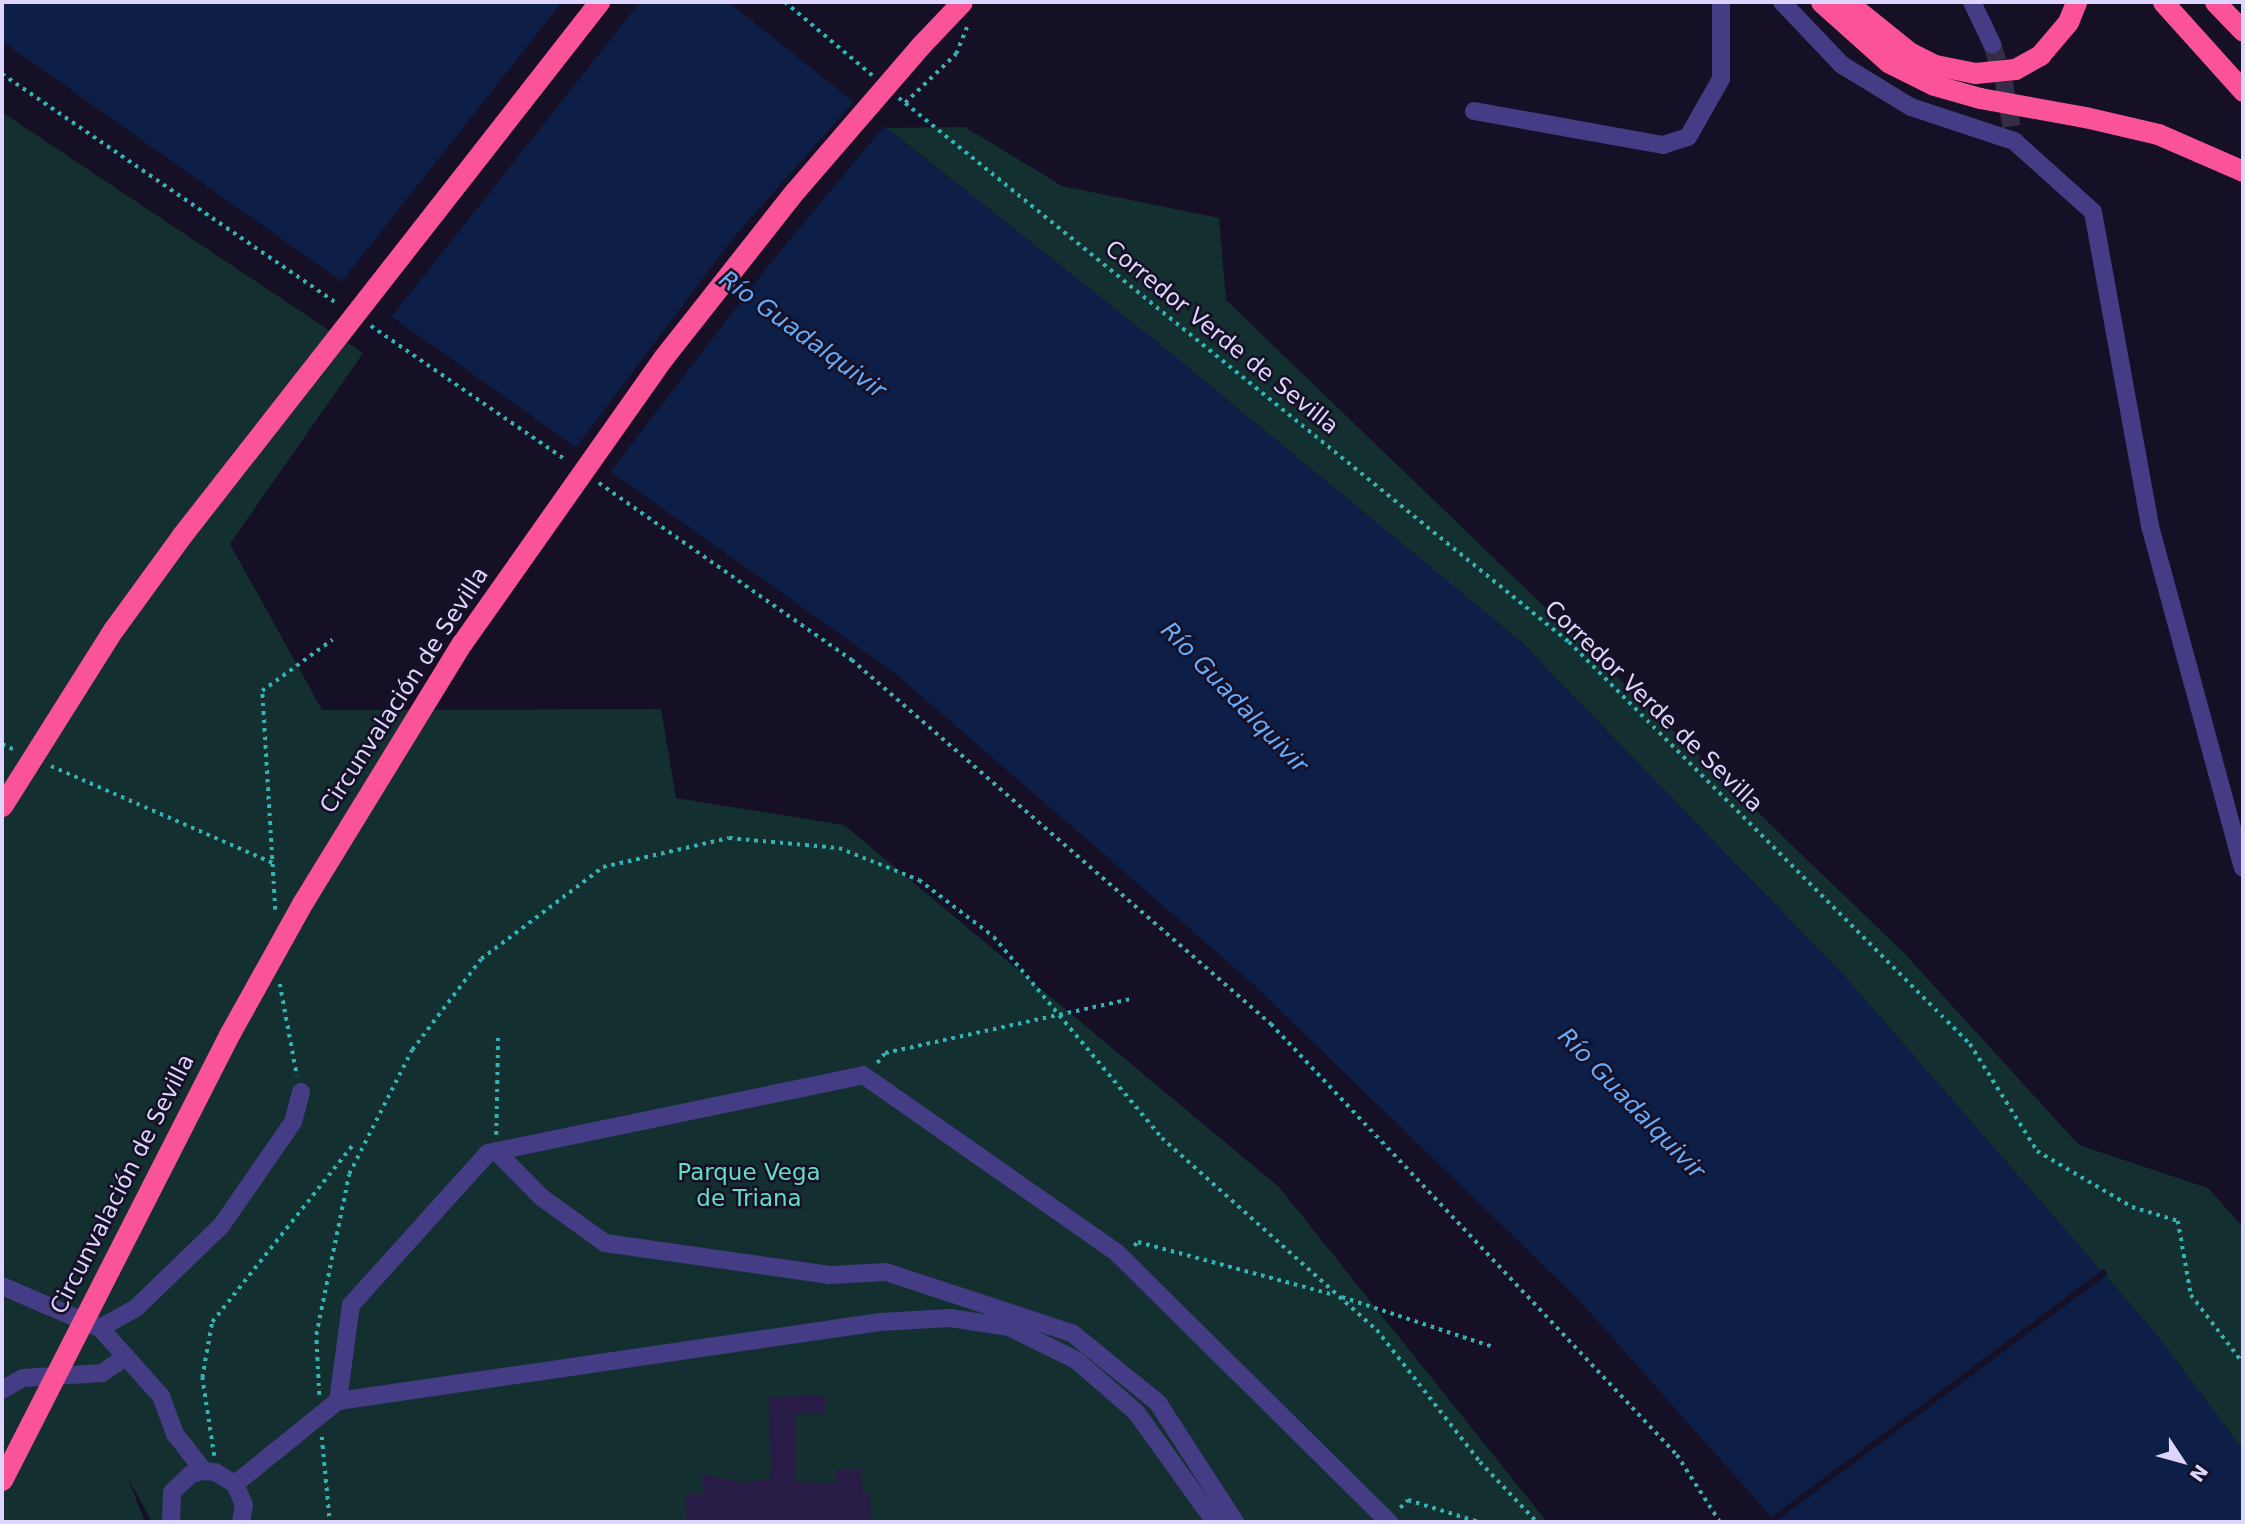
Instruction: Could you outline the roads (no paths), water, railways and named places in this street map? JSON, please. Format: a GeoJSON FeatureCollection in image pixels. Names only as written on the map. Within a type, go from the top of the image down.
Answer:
{"type":"FeatureCollection","features":[{"type":"Feature","properties":{"kind":"highway"},"geometry":{"type":"LineString","coordinates":[[2,806],[98,653],[182,536],[599,2]]}},
{"type":"Feature","properties":{"kind":"highway","name":"Circunvalación de Sevilla"},"geometry":{"type":"LineString","coordinates":[[2,1480],[236,1021],[317,879],[462,643],[564,494],[723,281],[858,117],[962,2]]}},
{"type":"Feature","properties":{"kind":"highway"},"geometry":{"type":"LineString","coordinates":[[1821,2],[1888,62],[1934,85],[1980,98],[2085,117],[2158,134],[2243,171]]}},
{"type":"Feature","properties":{"kind":"highway"},"geometry":{"type":"LineString","coordinates":[[1847,2],[1909,52],[1935,65],[1975,73],[2015,69],[2039,55],[2068,22],[2076,2]]}},
{"type":"Feature","properties":{"kind":"highway"},"geometry":{"type":"LineString","coordinates":[[2163,2],[2243,90]]}},
{"type":"Feature","properties":{"kind":"highway"},"geometry":{"type":"LineString","coordinates":[[2215,2],[2243,31]]}},
{"type":"Feature","properties":{"kind":"street"},"geometry":{"type":"LineString","coordinates":[[1474,111],[1663,145],[1688,137],[1720,79],[1721,2]]}},
{"type":"Feature","properties":{"kind":"street"},"geometry":{"type":"LineString","coordinates":[[1782,2],[1852,71],[1912,107],[2014,141],[2093,212],[2150,526],[2243,868]]}},
{"type":"Feature","properties":{"kind":"street"},"geometry":{"type":"LineString","coordinates":[[1972,2],[1992,44]]}},
{"type":"Feature","properties":{"kind":"street"},"geometry":{"type":"LineString","coordinates":[[338,1401],[351,1305],[488,1153],[867,1078],[1122,1259],[1388,1521]]}},
{"type":"Feature","properties":{"kind":"street"},"geometry":{"type":"LineString","coordinates":[[100,1328],[136,1308],[221,1226],[293,1122],[301,1093]]}},
{"type":"Feature","properties":{"kind":"street"},"geometry":{"type":"LineString","coordinates":[[496,1151],[541,1196],[605,1243],[830,1275],[886,1272],[1072,1334],[1158,1403],[1235,1522]]}},
{"type":"Feature","properties":{"kind":"street"},"geometry":{"type":"LineString","coordinates":[[2,1286],[100,1328],[162,1396],[175,1434],[208,1471],[235,1484],[244,1505],[241,1522]]}},
{"type":"Feature","properties":{"kind":"street"},"geometry":{"type":"LineString","coordinates":[[235,1484],[338,1401],[880,1322],[950,1318],[1009,1326],[1076,1360],[1136,1412],[1215,1522]]}},
{"type":"Feature","properties":{"kind":"street"},"geometry":{"type":"LineString","coordinates":[[2,1390],[23,1378],[102,1373],[126,1357]]}},
{"type":"Feature","properties":{"kind":"street"},"geometry":{"type":"LineString","coordinates":[[171,1522],[172,1492],[191,1474],[208,1471]]}},
{"type":"Feature","properties":{"kind":"water","name":"Río Guadalquivir"},"geometry":{"type":"Polygon","coordinates":[[[2,2],[728,2],[1168,351],[1520,641],[1846,978],[2156,1334],[2243,1450],[2243,1522],[1776,1522],[1579,1300],[1251,982],[895,673],[2,41],[2,2]]]}},
{"type":"Feature","properties":{"kind":"tunnel"},"geometry":{"type":"LineString","coordinates":[[1992,44],[2004,82],[2014,141]]}},
{"type":"Feature","properties":{"kind":"park label","name":"Parque Vega de Triana"},"geometry":{"type":"Point","coordinates":[749,1185]}}]}
